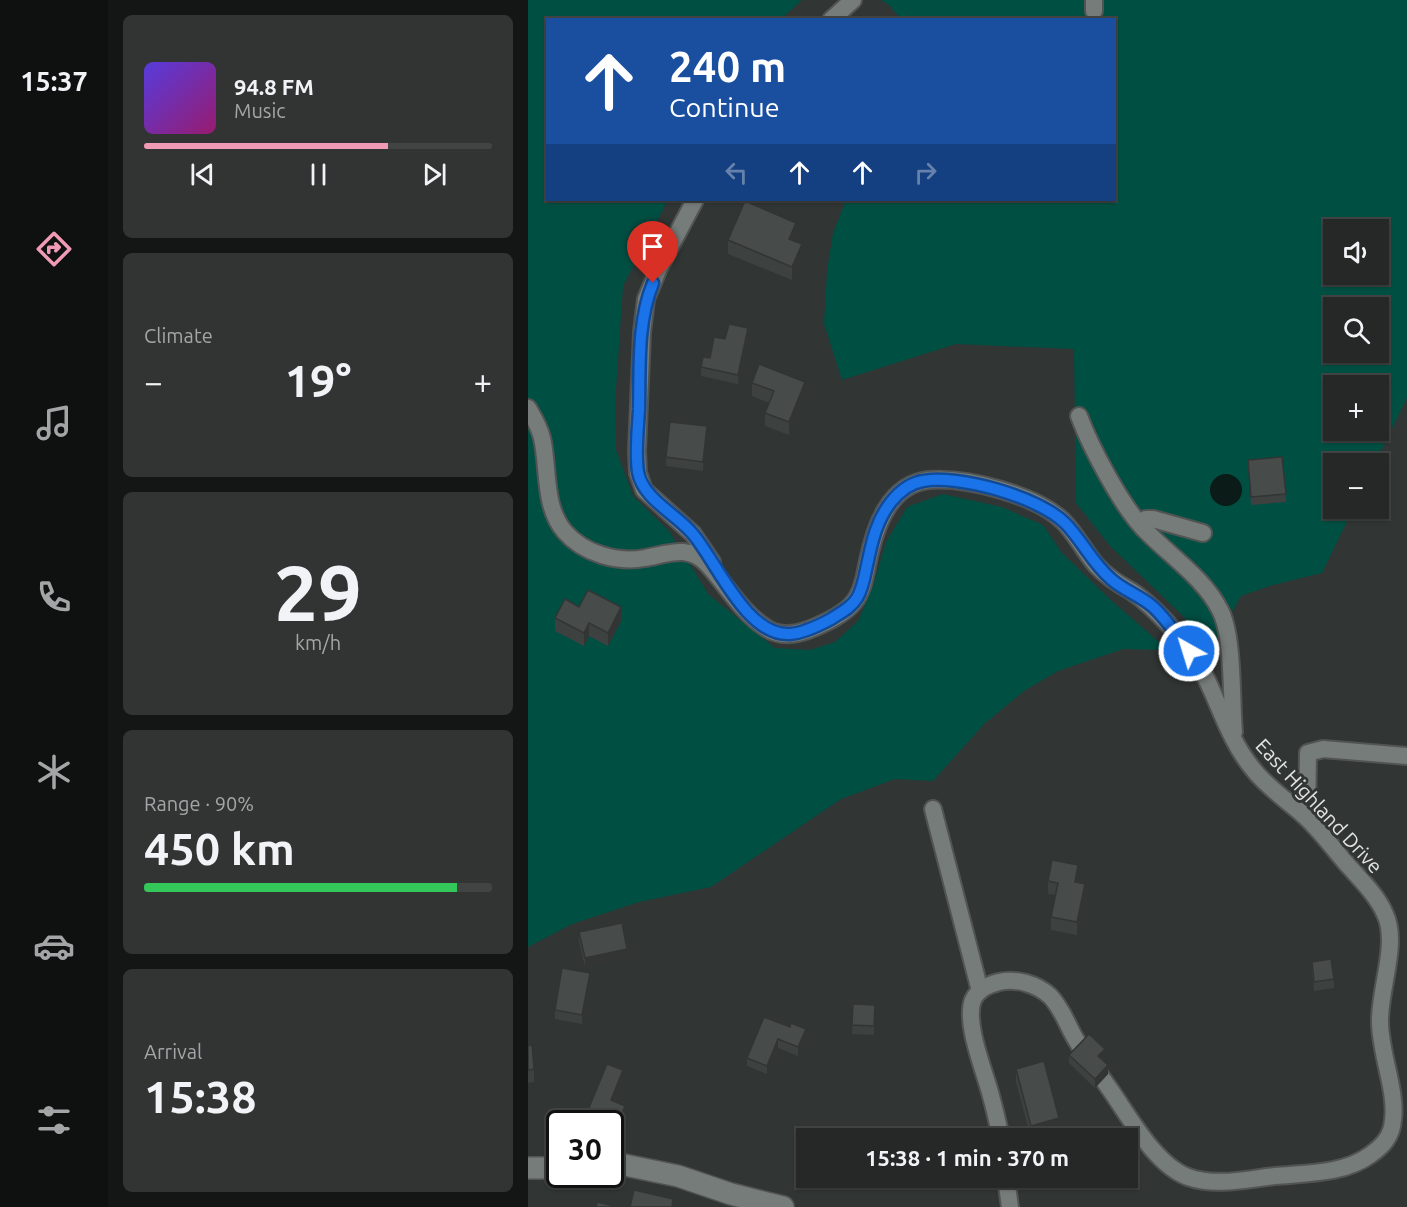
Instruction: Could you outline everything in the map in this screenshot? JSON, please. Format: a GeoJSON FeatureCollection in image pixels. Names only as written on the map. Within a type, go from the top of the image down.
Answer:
{"type":"FeatureCollection","features":[{"type":"Feature","properties":{"kind":"street"},"geometry":{"type":"LineString","coordinates":[[833,18],[853,0]]}},
{"type":"Feature","properties":{"kind":"street"},"geometry":{"type":"LineString","coordinates":[[694,201],[659,268],[646,299],[642,332],[638,473],[644,490],[693,534],[730,591]]}},
{"type":"Feature","properties":{"kind":"street","name":"East Highland Drive"},"geometry":{"type":"LineString","coordinates":[[528,408],[537,421],[543,441],[553,509],[565,532],[597,554],[613,558],[642,559],[676,551],[688,552],[699,557],[709,565],[718,579],[748,613],[777,634],[802,632],[849,608],[857,599],[862,588],[873,538],[880,519],[905,489],[923,481],[958,481],[1000,490],[1051,512],[1065,523],[1095,564],[1113,581],[1154,607],[1201,666],[1235,745],[1257,775],[1307,818],[1382,907],[1389,927],[1379,1024],[1392,1100],[1393,1122],[1385,1143],[1364,1160],[1339,1170],[1215,1182],[1182,1174],[1151,1148],[1077,1042],[1051,997],[1041,989],[1025,982],[1007,980],[980,991]]}},
{"type":"Feature","properties":{"kind":"street"},"geometry":{"type":"LineString","coordinates":[[1079,416],[1086,436],[1122,498],[1143,528],[1194,577],[1220,610],[1226,625],[1235,745]]}},
{"type":"Feature","properties":{"kind":"street"},"geometry":{"type":"LineString","coordinates":[[1143,528],[1146,519],[1153,519],[1203,533]]}},
{"type":"Feature","properties":{"kind":"street"},"geometry":{"type":"LineString","coordinates":[[1307,818],[1308,753],[1323,749],[1407,756]]}},
{"type":"Feature","properties":{"kind":"street"},"geometry":{"type":"LineString","coordinates":[[933,809],[980,991],[971,1004],[972,1026],[999,1128]]}},
{"type":"Feature","properties":{"kind":"street"},"geometry":{"type":"LineString","coordinates":[[624,1165],[678,1176],[731,1194],[783,1207]]}},
{"type":"Feature","properties":{"kind":"street"},"geometry":{"type":"LineString","coordinates":[[528,1168],[546,1168]]}},
{"type":"Feature","properties":{"kind":"street"},"geometry":{"type":"LineString","coordinates":[[1007,1188],[1010,1207]]}},
{"type":"Feature","properties":{"kind":"green space"},"geometry":{"type":"Polygon","coordinates":[[[528,0],[802,0],[782,18],[546,18],[546,201],[667,201],[623,286],[615,404],[616,450],[633,496],[669,531],[709,595],[775,648],[810,650],[835,642],[858,621],[873,586],[886,542],[907,507],[943,494],[1002,507],[1043,525],[1062,553],[1168,650],[1123,649],[1058,671],[1024,691],[984,724],[933,781],[895,779],[841,799],[711,887],[639,902],[572,924],[528,947],[528,0]]]}},
{"type":"Feature","properties":{"kind":"green space"},"geometry":{"type":"Polygon","coordinates":[[[881,0],[1407,0],[1407,398],[1389,435],[1389,375],[1323,375],[1323,441],[1386,441],[1380,453],[1323,453],[1323,519],[1348,519],[1322,573],[1273,585],[1241,596],[1201,666],[1185,618],[1110,546],[1076,503],[1074,349],[956,344],[842,380],[824,324],[827,271],[833,233],[846,201],[1116,201],[1116,18],[900,18],[889,5],[881,0]]]}},
{"type":"Feature","properties":{"kind":"shaded area"},"geometry":{"type":"Polygon","coordinates":[[[1226,474],[1237,479],[1242,490],[1237,501],[1226,506],[1215,501],[1210,490],[1215,479],[1226,474]]]}},
{"type":"Feature","properties":{"kind":"building"},"geometry":{"type":"Polygon","coordinates":[[[745,201],[796,223],[789,239],[802,244],[792,267],[728,240],[745,201]]]}},
{"type":"Feature","properties":{"kind":"building"},"geometry":{"type":"Polygon","coordinates":[[[729,324],[748,328],[738,375],[701,367],[703,357],[710,358],[714,337],[725,339],[729,324]]]}},
{"type":"Feature","properties":{"kind":"building"},"geometry":{"type":"Polygon","coordinates":[[[759,364],[805,382],[789,422],[765,413],[774,391],[752,383],[759,364]]]}},
{"type":"Feature","properties":{"kind":"building"},"geometry":{"type":"Polygon","coordinates":[[[670,422],[707,426],[703,462],[666,457],[670,422]]]}},
{"type":"Feature","properties":{"kind":"building"},"geometry":{"type":"Polygon","coordinates":[[[1282,457],[1286,494],[1251,497],[1248,460],[1282,457]]]}},
{"type":"Feature","properties":{"kind":"building"},"geometry":{"type":"Polygon","coordinates":[[[588,590],[621,607],[608,633],[589,623],[584,633],[555,618],[565,599],[579,607],[588,590]]]}},
{"type":"Feature","properties":{"kind":"building"},"geometry":{"type":"Polygon","coordinates":[[[1052,860],[1078,865],[1075,882],[1085,884],[1077,922],[1051,917],[1058,883],[1048,881],[1052,860]]]}},
{"type":"Feature","properties":{"kind":"building"},"geometry":{"type":"Polygon","coordinates":[[[622,923],[627,949],[585,958],[579,932],[622,923]]]}},
{"type":"Feature","properties":{"kind":"building"},"geometry":{"type":"Polygon","coordinates":[[[1331,959],[1334,979],[1314,982],[1312,962],[1331,959]]]}},
{"type":"Feature","properties":{"kind":"building"},"geometry":{"type":"Polygon","coordinates":[[[562,968],[590,973],[582,1015],[555,1010],[562,968]]]}},
{"type":"Feature","properties":{"kind":"building"},"geometry":{"type":"Polygon","coordinates":[[[853,1004],[875,1005],[874,1026],[852,1025],[853,1004]]]}},
{"type":"Feature","properties":{"kind":"building"},"geometry":{"type":"Polygon","coordinates":[[[764,1017],[790,1027],[791,1023],[806,1029],[798,1047],[778,1039],[767,1066],[747,1058],[764,1017]]]}},
{"type":"Feature","properties":{"kind":"building"},"geometry":{"type":"Polygon","coordinates":[[[1089,1034],[1105,1049],[1098,1056],[1108,1065],[1095,1079],[1069,1055],[1089,1034]]]}},
{"type":"Feature","properties":{"kind":"building"},"geometry":{"type":"Polygon","coordinates":[[[532,1045],[534,1069],[528,1070],[528,1046],[532,1045]]]}},
{"type":"Feature","properties":{"kind":"building"},"geometry":{"type":"Polygon","coordinates":[[[1044,1061],[1059,1118],[1031,1126],[1016,1069],[1044,1061]]]}},
{"type":"Feature","properties":{"kind":"building"},"geometry":{"type":"Polygon","coordinates":[[[607,1064],[623,1070],[611,1100],[625,1106],[624,1110],[588,1110],[607,1064]]]}},
{"type":"Feature","properties":{"kind":"building"},"geometry":{"type":"Polygon","coordinates":[[[634,1190],[673,1199],[672,1207],[630,1207],[634,1190]]]}},
{"type":"Feature","properties":{"kind":"building"},"geometry":{"type":"Polygon","coordinates":[[[597,1202],[618,1207],[596,1207],[597,1202]]]}},
{"type":"Feature","properties":{"kind":"route"},"geometry":{"type":"LineString","coordinates":[[653,283],[646,299],[642,332],[638,473],[644,490],[693,534],[730,591],[748,613],[766,628],[777,634],[802,632],[849,608],[857,599],[862,588],[873,538],[880,519],[891,503],[912,484],[923,481],[958,481],[1000,490],[1037,504],[1051,512],[1065,523],[1095,564],[1113,581],[1154,607],[1189,651]]}}]}
